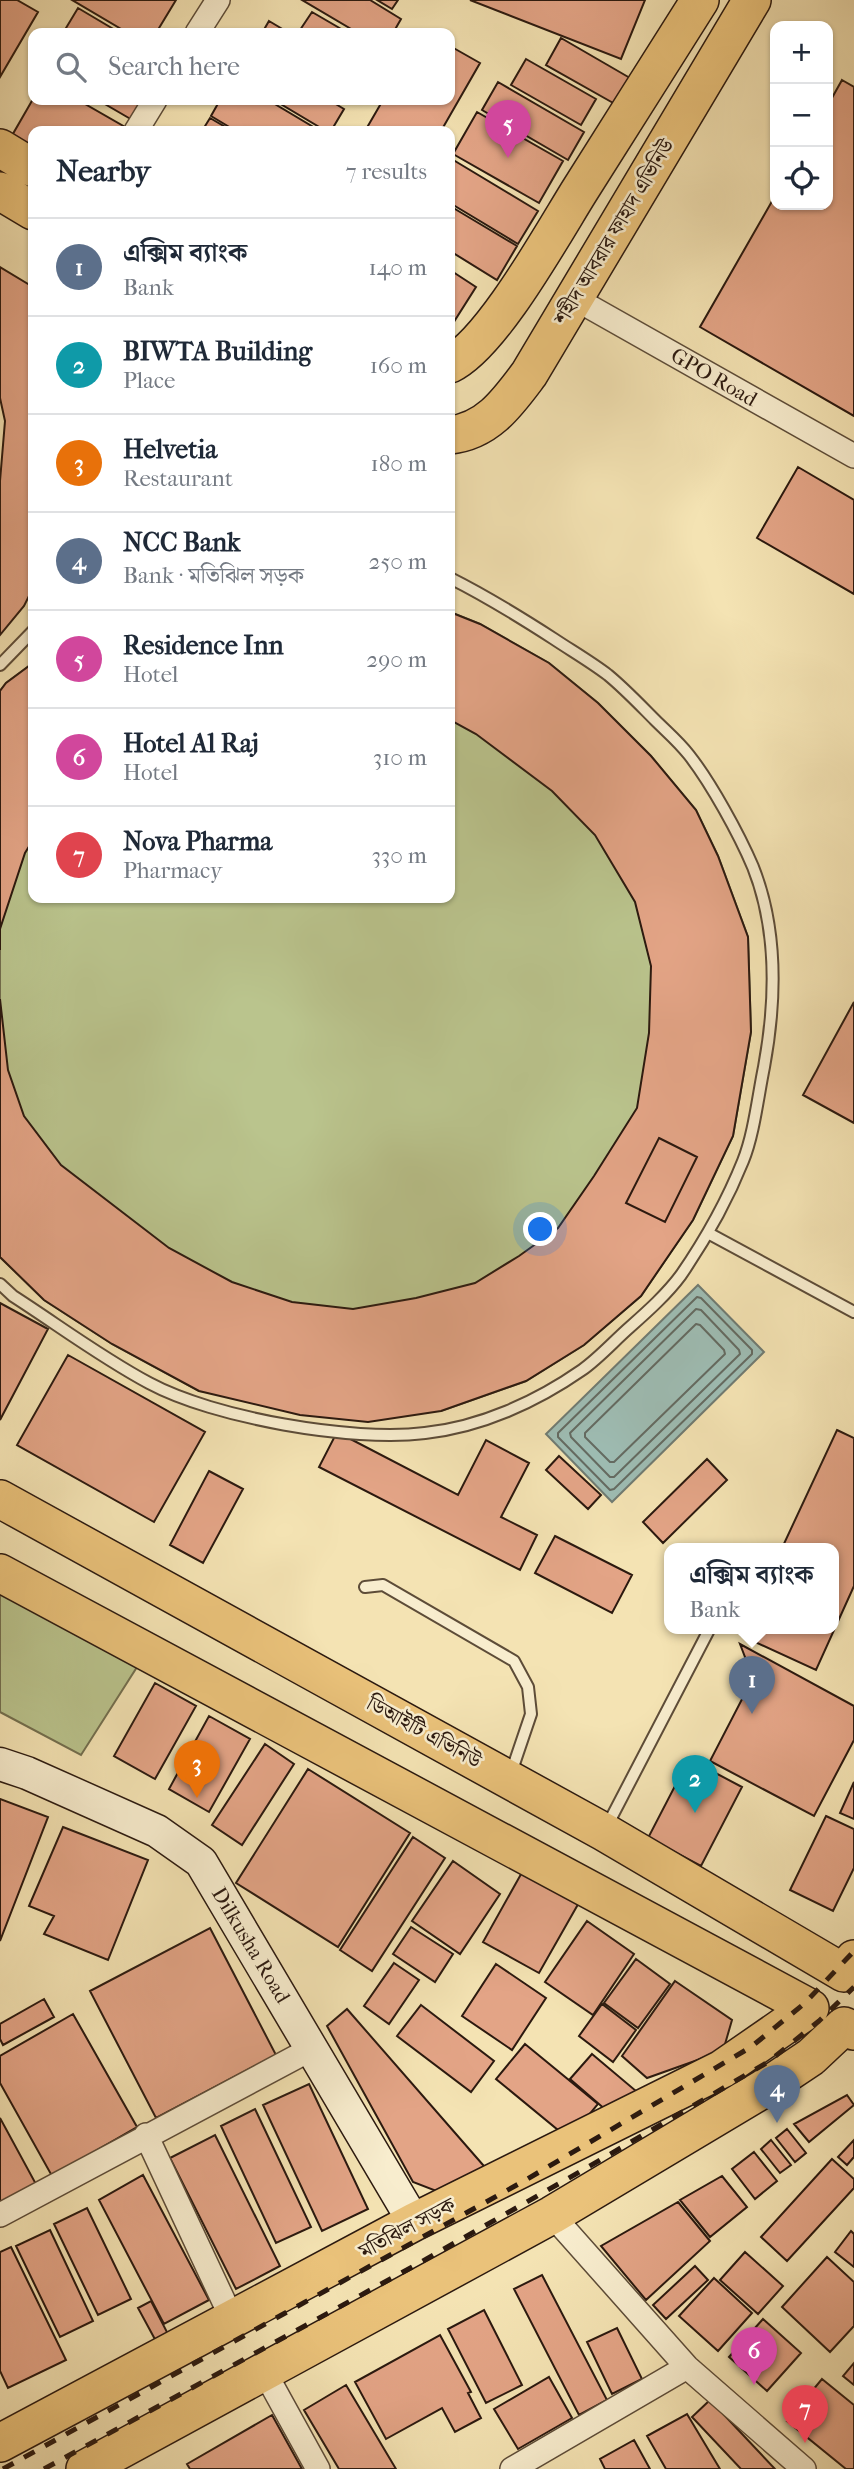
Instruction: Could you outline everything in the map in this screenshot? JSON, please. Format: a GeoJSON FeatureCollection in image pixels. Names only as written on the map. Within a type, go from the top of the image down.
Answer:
{"type":"FeatureCollection","features":[{"type":"Feature","properties":{"kind":"main road"},"geometry":{"type":"LineString","coordinates":[[455,362],[476,344],[524,279],[700,0]]}},
{"type":"Feature","properties":{"kind":"main road","name":"শহীদ আবরার ফাহাদ এভিনিউ"},"geometry":{"type":"LineString","coordinates":[[455,434],[486,422],[505,405],[529,374],[752,0]]}},
{"type":"Feature","properties":{"kind":"main road"},"geometry":{"type":"LineString","coordinates":[[0,148],[28,165]]}},
{"type":"Feature","properties":{"kind":"main road"},"geometry":{"type":"LineString","coordinates":[[0,191],[28,208]]}},
{"type":"Feature","properties":{"kind":"main road","name":"ডিআইটি এভিনিউ"},"geometry":{"type":"LineString","coordinates":[[0,1499],[509,1779],[850,1971]]}},
{"type":"Feature","properties":{"kind":"main road"},"geometry":{"type":"LineString","coordinates":[[0,1573],[810,2008],[851,2024],[811,2057],[763,2089],[552,2215],[264,2371],[95,2467]]}},
{"type":"Feature","properties":{"kind":"main road","name":"মতিঝিল সড়ক"},"geometry":{"type":"LineString","coordinates":[[0,2443],[414,2222],[722,2069],[810,2008],[850,1971]]}},
{"type":"Feature","properties":{"kind":"street"},"geometry":{"type":"LineString","coordinates":[[200,28],[218,0]]}},
{"type":"Feature","properties":{"kind":"street"},"geometry":{"type":"LineString","coordinates":[[139,126],[152,105]]}},
{"type":"Feature","properties":{"kind":"street","name":"GPO Road"},"geometry":{"type":"LineString","coordinates":[[574,298],[854,456]]}},
{"type":"Feature","properties":{"kind":"street","name":"Dilkusha Road"},"geometry":{"type":"LineString","coordinates":[[0,1764],[27,1773],[157,1831],[201,1862],[414,2222]]}},
{"type":"Feature","properties":{"kind":"street"},"geometry":{"type":"LineString","coordinates":[[0,2215],[313,2048]]}},
{"type":"Feature","properties":{"kind":"street"},"geometry":{"type":"LineString","coordinates":[[146,2135],[233,2321]]}},
{"type":"Feature","properties":{"kind":"street"},"geometry":{"type":"LineString","coordinates":[[552,2215],[687,2367],[804,2469]]}},
{"type":"Feature","properties":{"kind":"street"},"geometry":{"type":"LineString","coordinates":[[512,2469],[687,2367]]}},
{"type":"Feature","properties":{"kind":"street"},"geometry":{"type":"LineString","coordinates":[[264,2371],[318,2469]]}},
{"type":"Feature","properties":{"kind":"lane"},"geometry":{"type":"LineString","coordinates":[[0,1284],[13,1296],[150,1384],[205,1406],[263,1420],[318,1429],[390,1435],[427,1433],[472,1424],[510,1410],[543,1394],[585,1368],[648,1311],[678,1278],[708,1233],[744,1159],[770,1035],[771,936],[761,889],[751,863],[733,825],[689,755],[640,705],[608,675],[571,649],[496,601],[455,580]]}},
{"type":"Feature","properties":{"kind":"lane"},"geometry":{"type":"LineString","coordinates":[[0,665],[28,636]]}},
{"type":"Feature","properties":{"kind":"lane"},"geometry":{"type":"LineString","coordinates":[[708,1233],[854,1312]]}},
{"type":"Feature","properties":{"kind":"lane"},"geometry":{"type":"LineString","coordinates":[[365,1587],[383,1585],[514,1661],[528,1687],[531,1714],[509,1779]]}},
{"type":"Feature","properties":{"kind":"lane"},"geometry":{"type":"LineString","coordinates":[[604,1832],[707,1634]]}},
{"type":"Feature","properties":{"kind":"green space"},"geometry":{"type":"Polygon","coordinates":[[[455,614],[480,624],[549,663],[598,703],[651,756],[696,810],[718,856],[748,937],[751,1032],[733,1136],[693,1220],[641,1296],[584,1345],[526,1381],[441,1411],[199,1391],[112,1344],[44,1300],[0,1257],[0,691],[6,683],[28,667],[28,903],[455,903],[455,614]]]}},
{"type":"Feature","properties":{"kind":"green space"},"geometry":{"type":"Polygon","coordinates":[[[0,1585],[137,1667],[81,1755],[0,1712],[0,1585]]]}},
{"type":"Feature","properties":{"kind":"water"},"geometry":{"type":"Polygon","coordinates":[[[698,1285],[764,1352],[612,1502],[546,1434],[698,1285]]]}},
{"type":"Feature","properties":{"kind":"building"},"geometry":{"type":"Polygon","coordinates":[[[0,0],[17,0],[38,12],[0,77],[0,0]]]}},
{"type":"Feature","properties":{"kind":"building"},"geometry":{"type":"Polygon","coordinates":[[[72,0],[176,0],[159,28],[120,28],[72,0]]]}},
{"type":"Feature","properties":{"kind":"building"},"geometry":{"type":"Polygon","coordinates":[[[302,0],[370,0],[401,19],[396,28],[350,28],[302,0]]]}},
{"type":"Feature","properties":{"kind":"building"},"geometry":{"type":"Polygon","coordinates":[[[377,0],[398,0],[392,9],[377,0]]]}},
{"type":"Feature","properties":{"kind":"building"},"geometry":{"type":"Polygon","coordinates":[[[470,0],[645,0],[621,59],[470,0]]]}},
{"type":"Feature","properties":{"kind":"building"},"geometry":{"type":"Polygon","coordinates":[[[78,8],[112,28],[66,28],[78,8]]]}},
{"type":"Feature","properties":{"kind":"building"},"geometry":{"type":"Polygon","coordinates":[[[312,12],[339,28],[301,28],[312,12]]]}},
{"type":"Feature","properties":{"kind":"building"},"geometry":{"type":"Polygon","coordinates":[[[269,21],[281,28],[265,28],[269,21]]]}},
{"type":"Feature","properties":{"kind":"building"},"geometry":{"type":"Polygon","coordinates":[[[561,38],[630,78],[615,104],[546,65],[561,38]]]}},
{"type":"Feature","properties":{"kind":"building"},"geometry":{"type":"Polygon","coordinates":[[[455,49],[480,63],[444,126],[368,126],[380,105],[455,105],[455,49]]]}},
{"type":"Feature","properties":{"kind":"building"},"geometry":{"type":"Polygon","coordinates":[[[526,59],[596,99],[581,125],[511,85],[526,59]]]}},
{"type":"Feature","properties":{"kind":"building"},"geometry":{"type":"Polygon","coordinates":[[[842,80],[854,87],[854,416],[700,327],[770,205],[770,210],[833,210],[833,96],[842,80]]]}},
{"type":"Feature","properties":{"kind":"building"},"geometry":{"type":"Polygon","coordinates":[[[498,82],[584,132],[568,160],[482,110],[498,82]]]}},
{"type":"Feature","properties":{"kind":"building"},"geometry":{"type":"Polygon","coordinates":[[[30,105],[87,105],[123,126],[28,126],[28,149],[10,139],[30,105]]]}},
{"type":"Feature","properties":{"kind":"building"},"geometry":{"type":"Polygon","coordinates":[[[107,105],[143,105],[134,121],[107,105]]]}},
{"type":"Feature","properties":{"kind":"building"},"geometry":{"type":"Polygon","coordinates":[[[217,105],[276,105],[312,126],[228,126],[211,116],[217,105]]]}},
{"type":"Feature","properties":{"kind":"building"},"geometry":{"type":"Polygon","coordinates":[[[282,105],[337,105],[344,109],[334,126],[318,126],[282,105]]]}},
{"type":"Feature","properties":{"kind":"building"},"geometry":{"type":"Polygon","coordinates":[[[477,112],[563,161],[539,203],[455,155],[455,150],[477,112]]]}},
{"type":"Feature","properties":{"kind":"building"},"geometry":{"type":"Polygon","coordinates":[[[210,118],[224,126],[205,126],[210,118]]]}},
{"type":"Feature","properties":{"kind":"building"},"geometry":{"type":"Polygon","coordinates":[[[455,161],[538,211],[518,244],[455,206],[455,161]]]}},
{"type":"Feature","properties":{"kind":"building"},"geometry":{"type":"Polygon","coordinates":[[[455,209],[517,246],[497,280],[455,254],[455,209]]]}},
{"type":"Feature","properties":{"kind":"building"},"geometry":{"type":"Polygon","coordinates":[[[0,267],[28,284],[28,598],[0,635],[0,481],[5,421],[0,398],[0,267]]]}},
{"type":"Feature","properties":{"kind":"building"},"geometry":{"type":"Polygon","coordinates":[[[455,273],[476,287],[455,320],[455,273]]]}},
{"type":"Feature","properties":{"kind":"building"},"geometry":{"type":"Polygon","coordinates":[[[798,467],[854,500],[854,594],[757,538],[798,467]]]}},
{"type":"Feature","properties":{"kind":"building"},"geometry":{"type":"Polygon","coordinates":[[[455,614],[480,624],[549,663],[598,703],[651,756],[696,810],[718,856],[748,937],[751,1032],[733,1136],[693,1220],[641,1296],[584,1345],[526,1381],[441,1411],[368,1422],[300,1415],[199,1391],[112,1344],[44,1300],[0,1257],[0,999],[8,1070],[24,1116],[61,1165],[169,1248],[232,1282],[292,1302],[353,1309],[416,1298],[475,1283],[558,1228],[637,1108],[649,1033],[651,966],[635,902],[595,835],[552,791],[476,734],[455,723],[455,614]]]}},
{"type":"Feature","properties":{"kind":"building"},"geometry":{"type":"Polygon","coordinates":[[[28,667],[28,848],[0,929],[0,691],[6,683],[28,667]]]}},
{"type":"Feature","properties":{"kind":"building"},"geometry":{"type":"Polygon","coordinates":[[[854,1002],[854,1123],[803,1095],[854,1002]]]}},
{"type":"Feature","properties":{"kind":"building"},"geometry":{"type":"Polygon","coordinates":[[[659,1138],[697,1157],[665,1222],[626,1203],[659,1138]]]}},
{"type":"Feature","properties":{"kind":"building"},"geometry":{"type":"Polygon","coordinates":[[[0,1303],[48,1329],[0,1420],[0,1303]]]}},
{"type":"Feature","properties":{"kind":"building"},"geometry":{"type":"Polygon","coordinates":[[[68,1355],[205,1432],[154,1522],[17,1445],[68,1355]]]}},
{"type":"Feature","properties":{"kind":"building"},"geometry":{"type":"Polygon","coordinates":[[[837,1430],[854,1438],[854,1586],[839,1619],[839,1543],[784,1543],[837,1430]]]}},
{"type":"Feature","properties":{"kind":"building"},"geometry":{"type":"Polygon","coordinates":[[[337,1432],[458,1495],[486,1440],[529,1463],[501,1517],[537,1535],[520,1570],[319,1467],[337,1432]]]}},
{"type":"Feature","properties":{"kind":"building"},"geometry":{"type":"Polygon","coordinates":[[[559,1456],[601,1495],[588,1509],[546,1470],[559,1456]]]}},
{"type":"Feature","properties":{"kind":"building"},"geometry":{"type":"Polygon","coordinates":[[[707,1459],[727,1480],[663,1543],[643,1522],[707,1459]]]}},
{"type":"Feature","properties":{"kind":"building"},"geometry":{"type":"Polygon","coordinates":[[[209,1471],[243,1489],[203,1563],[170,1545],[209,1471]]]}},
{"type":"Feature","properties":{"kind":"building"},"geometry":{"type":"Polygon","coordinates":[[[555,1536],[632,1575],[612,1613],[535,1573],[555,1536]]]}},
{"type":"Feature","properties":{"kind":"building"},"geometry":{"type":"Polygon","coordinates":[[[743,1634],[832,1634],[816,1670],[742,1636],[743,1634]]]}},
{"type":"Feature","properties":{"kind":"building"},"geometry":{"type":"Polygon","coordinates":[[[740,1644],[854,1706],[854,1740],[814,1816],[710,1761],[753,1678],[740,1644]]]}},
{"type":"Feature","properties":{"kind":"building"},"geometry":{"type":"Polygon","coordinates":[[[155,1683],[196,1706],[155,1779],[114,1756],[155,1683]]]}},
{"type":"Feature","properties":{"kind":"building"},"geometry":{"type":"Polygon","coordinates":[[[209,1716],[250,1739],[209,1812],[169,1789],[209,1716]]]}},
{"type":"Feature","properties":{"kind":"building"},"geometry":{"type":"Polygon","coordinates":[[[265,1744],[294,1764],[242,1845],[212,1825],[265,1744]]]}},
{"type":"Feature","properties":{"kind":"building"},"geometry":{"type":"Polygon","coordinates":[[[689,1759],[742,1787],[701,1866],[648,1838],[689,1759]]]}},
{"type":"Feature","properties":{"kind":"building"},"geometry":{"type":"Polygon","coordinates":[[[308,1769],[410,1833],[338,1947],[236,1883],[308,1769]]]}},
{"type":"Feature","properties":{"kind":"building"},"geometry":{"type":"Polygon","coordinates":[[[854,1782],[854,1819],[840,1813],[854,1782]]]}},
{"type":"Feature","properties":{"kind":"building"},"geometry":{"type":"Polygon","coordinates":[[[0,1799],[48,1817],[0,1941],[0,1799]]]}},
{"type":"Feature","properties":{"kind":"building"},"geometry":{"type":"Polygon","coordinates":[[[826,1816],[854,1829],[854,1868],[833,1911],[790,1890],[826,1816]]]}},
{"type":"Feature","properties":{"kind":"building"},"geometry":{"type":"Polygon","coordinates":[[[63,1827],[148,1860],[108,1960],[44,1934],[54,1916],[29,1906],[63,1827]]]}},
{"type":"Feature","properties":{"kind":"building"},"geometry":{"type":"Polygon","coordinates":[[[413,1837],[445,1858],[372,1971],[340,1950],[413,1837]]]}},
{"type":"Feature","properties":{"kind":"building"},"geometry":{"type":"Polygon","coordinates":[[[453,1861],[500,1894],[460,1954],[412,1921],[453,1861]]]}},
{"type":"Feature","properties":{"kind":"building"},"geometry":{"type":"Polygon","coordinates":[[[525,1867],[581,1899],[539,1973],[483,1942],[525,1867]]]}},
{"type":"Feature","properties":{"kind":"building"},"geometry":{"type":"Polygon","coordinates":[[[587,1921],[634,1954],[593,2015],[545,1982],[587,1921]]]}},
{"type":"Feature","properties":{"kind":"building"},"geometry":{"type":"Polygon","coordinates":[[[411,1927],[453,1954],[435,1982],[393,1954],[411,1927]]]}},
{"type":"Feature","properties":{"kind":"building"},"geometry":{"type":"Polygon","coordinates":[[[210,1928],[276,2055],[156,2118],[90,1991],[210,1928]]]}},
{"type":"Feature","properties":{"kind":"building"},"geometry":{"type":"Polygon","coordinates":[[[636,1959],[670,1984],[638,2028],[604,2003],[636,1959]]]}},
{"type":"Feature","properties":{"kind":"building"},"geometry":{"type":"Polygon","coordinates":[[[394,1963],[419,1980],[389,2024],[364,2006],[394,1963]]]}},
{"type":"Feature","properties":{"kind":"building"},"geometry":{"type":"Polygon","coordinates":[[[496,1964],[546,1998],[512,2050],[462,2016],[496,1964]]]}},
{"type":"Feature","properties":{"kind":"building"},"geometry":{"type":"Polygon","coordinates":[[[675,1981],[732,2020],[723,2051],[647,2078],[622,2056],[675,1981]]]}},
{"type":"Feature","properties":{"kind":"building"},"geometry":{"type":"Polygon","coordinates":[[[44,1999],[54,2017],[3,2045],[0,2039],[0,2024],[44,1999]]]}},
{"type":"Feature","properties":{"kind":"building"},"geometry":{"type":"Polygon","coordinates":[[[602,2004],[636,2030],[613,2062],[579,2036],[602,2004]]]}},
{"type":"Feature","properties":{"kind":"building"},"geometry":{"type":"Polygon","coordinates":[[[421,2005],[494,2061],[471,2092],[397,2036],[421,2005]]]}},
{"type":"Feature","properties":{"kind":"building"},"geometry":{"type":"Polygon","coordinates":[[[347,2009],[490,2173],[444,2194],[413,2182],[327,2026],[347,2009]]]}},
{"type":"Feature","properties":{"kind":"building"},"geometry":{"type":"Polygon","coordinates":[[[73,2014],[137,2127],[52,2176],[0,2083],[0,2056],[73,2014]]]}},
{"type":"Feature","properties":{"kind":"building"},"geometry":{"type":"Polygon","coordinates":[[[525,2044],[598,2104],[569,2139],[496,2079],[525,2044]]]}},
{"type":"Feature","properties":{"kind":"building"},"geometry":{"type":"Polygon","coordinates":[[[592,2054],[636,2091],[614,2117],[570,2079],[592,2054]]]}},
{"type":"Feature","properties":{"kind":"building"},"geometry":{"type":"Polygon","coordinates":[[[309,2084],[368,2209],[322,2231],[263,2105],[309,2084]]]}},
{"type":"Feature","properties":{"kind":"building"},"geometry":{"type":"Polygon","coordinates":[[[847,2095],[854,2105],[809,2142],[794,2124],[847,2095]]]}},
{"type":"Feature","properties":{"kind":"building"},"geometry":{"type":"Polygon","coordinates":[[[255,2109],[311,2227],[276,2243],[221,2126],[255,2109]]]}},
{"type":"Feature","properties":{"kind":"building"},"geometry":{"type":"Polygon","coordinates":[[[0,2118],[37,2186],[0,2206],[0,2118]]]}},
{"type":"Feature","properties":{"kind":"building"},"geometry":{"type":"Polygon","coordinates":[[[787,2129],[806,2153],[795,2162],[776,2138],[787,2129]]]}},
{"type":"Feature","properties":{"kind":"building"},"geometry":{"type":"Polygon","coordinates":[[[215,2135],[280,2266],[236,2289],[170,2158],[215,2135]]]}},
{"type":"Feature","properties":{"kind":"building"},"geometry":{"type":"Polygon","coordinates":[[[771,2140],[791,2165],[780,2173],[761,2149],[771,2140]]]}},
{"type":"Feature","properties":{"kind":"building"},"geometry":{"type":"Polygon","coordinates":[[[854,2140],[854,2157],[847,2165],[838,2157],[854,2140]]]}},
{"type":"Feature","properties":{"kind":"building"},"geometry":{"type":"Polygon","coordinates":[[[754,2152],[777,2181],[755,2199],[732,2169],[754,2152]]]}},
{"type":"Feature","properties":{"kind":"building"},"geometry":{"type":"Polygon","coordinates":[[[832,2159],[854,2179],[854,2188],[787,2261],[761,2237],[832,2159]]]}},
{"type":"Feature","properties":{"kind":"building"},"geometry":{"type":"Polygon","coordinates":[[[143,2175],[209,2300],[164,2324],[99,2200],[143,2175]]]}},
{"type":"Feature","properties":{"kind":"building"},"geometry":{"type":"Polygon","coordinates":[[[722,2176],[747,2207],[710,2237],[680,2200],[722,2176]]]}},
{"type":"Feature","properties":{"kind":"building"},"geometry":{"type":"Polygon","coordinates":[[[678,2202],[710,2241],[646,2300],[601,2246],[678,2202]]]}},
{"type":"Feature","properties":{"kind":"building"},"geometry":{"type":"Polygon","coordinates":[[[87,2208],[131,2299],[98,2315],[54,2224],[87,2208]]]}},
{"type":"Feature","properties":{"kind":"building"},"geometry":{"type":"Polygon","coordinates":[[[50,2230],[93,2321],[60,2337],[16,2246],[50,2230]]]}},
{"type":"Feature","properties":{"kind":"building"},"geometry":{"type":"Polygon","coordinates":[[[851,2231],[854,2234],[854,2267],[835,2252],[851,2231]]]}},
{"type":"Feature","properties":{"kind":"building"},"geometry":{"type":"Polygon","coordinates":[[[11,2247],[66,2360],[8,2388],[0,2371],[0,2252],[11,2247]]]}},
{"type":"Feature","properties":{"kind":"building"},"geometry":{"type":"Polygon","coordinates":[[[745,2252],[783,2286],[758,2314],[720,2280],[745,2252]]]}},
{"type":"Feature","properties":{"kind":"building"},"geometry":{"type":"Polygon","coordinates":[[[827,2257],[854,2282],[854,2326],[830,2352],[782,2307],[827,2257]]]}},
{"type":"Feature","properties":{"kind":"building"},"geometry":{"type":"Polygon","coordinates":[[[695,2266],[708,2280],[666,2319],[653,2305],[695,2266]]]}},
{"type":"Feature","properties":{"kind":"building"},"geometry":{"type":"Polygon","coordinates":[[[542,2275],[607,2400],[579,2415],[514,2289],[542,2275]]]}},
{"type":"Feature","properties":{"kind":"building"},"geometry":{"type":"Polygon","coordinates":[[[714,2278],[752,2313],[718,2351],[679,2316],[714,2278]]]}},
{"type":"Feature","properties":{"kind":"building"},"geometry":{"type":"Polygon","coordinates":[[[151,2301],[169,2336],[157,2343],[138,2308],[151,2301]]]}},
{"type":"Feature","properties":{"kind":"building"},"geometry":{"type":"Polygon","coordinates":[[[484,2310],[522,2385],[486,2403],[448,2329],[484,2310]]]}},
{"type":"Feature","properties":{"kind":"building"},"geometry":{"type":"Polygon","coordinates":[[[763,2319],[801,2353],[767,2391],[729,2357],[763,2319]]]}},
{"type":"Feature","properties":{"kind":"building"},"geometry":{"type":"Polygon","coordinates":[[[617,2328],[642,2379],[612,2394],[587,2342],[617,2328]]]}},
{"type":"Feature","properties":{"kind":"building"},"geometry":{"type":"Polygon","coordinates":[[[440,2335],[471,2392],[468,2393],[481,2418],[455,2432],[442,2408],[386,2439],[355,2382],[440,2335]]]}},
{"type":"Feature","properties":{"kind":"building"},"geometry":{"type":"Polygon","coordinates":[[[854,2363],[854,2385],[843,2376],[854,2363]]]}},
{"type":"Feature","properties":{"kind":"building"},"geometry":{"type":"Polygon","coordinates":[[[549,2377],[572,2418],[518,2449],[494,2409],[549,2377]]]}},
{"type":"Feature","properties":{"kind":"building"},"geometry":{"type":"Polygon","coordinates":[[[822,2379],[854,2405],[854,2469],[846,2469],[787,2421],[822,2379]]]}},
{"type":"Feature","properties":{"kind":"building"},"geometry":{"type":"Polygon","coordinates":[[[346,2385],[396,2469],[339,2469],[304,2410],[346,2385]]]}},
{"type":"Feature","properties":{"kind":"building"},"geometry":{"type":"Polygon","coordinates":[[[710,2400],[775,2469],[741,2469],[692,2417],[710,2400]]]}},
{"type":"Feature","properties":{"kind":"building"},"geometry":{"type":"Polygon","coordinates":[[[687,2414],[720,2469],[666,2469],[647,2436],[687,2414]]]}},
{"type":"Feature","properties":{"kind":"building"},"geometry":{"type":"Polygon","coordinates":[[[272,2415],[302,2469],[190,2469],[187,2464],[272,2415]]]}},
{"type":"Feature","properties":{"kind":"building"},"geometry":{"type":"Polygon","coordinates":[[[634,2440],[650,2469],[605,2469],[600,2459],[634,2440]]]}},
{"type":"Feature","properties":{"kind":"railway"},"geometry":{"type":"LineString","coordinates":[[3,2469],[524,2181],[751,2047],[805,2003],[854,1951]]}},
{"type":"Feature","properties":{"kind":"railway"},"geometry":{"type":"LineString","coordinates":[[44,2469],[414,2266],[768,2062],[819,2021],[854,1987]]}},
{"type":"Feature","properties":{"kind":"place","name":"Residence Inn"},"geometry":{"type":"Point","coordinates":[508,158]}},
{"type":"Feature","properties":{"kind":"place","name":"এক্সিম ব্যাংক"},"geometry":{"type":"Point","coordinates":[752,1714]}},
{"type":"Feature","properties":{"kind":"place","name":"Helvetia"},"geometry":{"type":"Point","coordinates":[197,1798]}},
{"type":"Feature","properties":{"kind":"place","name":"BIWTA Building"},"geometry":{"type":"Point","coordinates":[695,1813]}},
{"type":"Feature","properties":{"kind":"place","name":"NCC Bank"},"geometry":{"type":"Point","coordinates":[777,2123]}},
{"type":"Feature","properties":{"kind":"place","name":"Hotel Al Raj"},"geometry":{"type":"Point","coordinates":[754,2385]}},
{"type":"Feature","properties":{"kind":"place","name":"Nova Pharma"},"geometry":{"type":"Point","coordinates":[805,2443]}}]}
